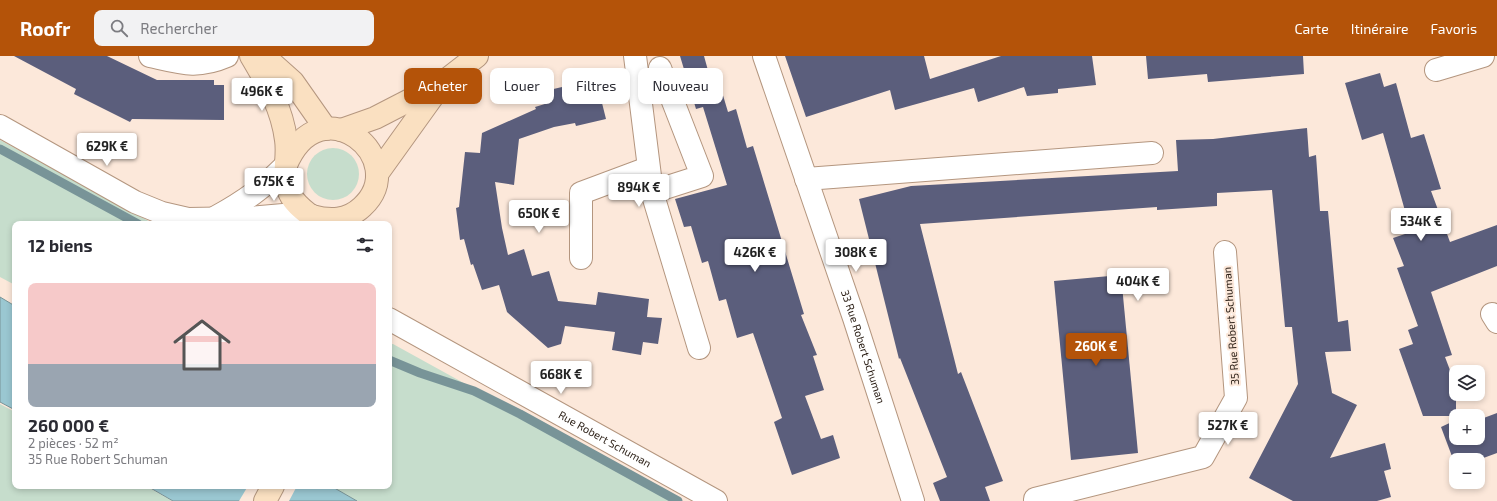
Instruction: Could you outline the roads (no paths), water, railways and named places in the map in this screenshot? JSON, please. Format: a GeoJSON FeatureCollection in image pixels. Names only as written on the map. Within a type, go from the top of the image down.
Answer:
{"type":"FeatureCollection","features":[{"type":"Feature","properties":{"kind":"main road"},"geometry":{"type":"LineString","coordinates":[[251,56],[274,94],[284,124],[287,142],[285,180],[290,195],[299,207],[316,220],[342,219],[356,212],[367,202],[374,189],[377,174],[374,159],[367,145],[355,136],[333,129],[293,82],[264,56]]}},
{"type":"Feature","properties":{"kind":"main road"},"geometry":{"type":"LineString","coordinates":[[462,68],[477,56]]}},
{"type":"Feature","properties":{"kind":"main road"},"geometry":{"type":"LineString","coordinates":[[286,165],[292,150],[301,140],[312,133],[375,118],[404,103]]}},
{"type":"Feature","properties":{"kind":"main road"},"geometry":{"type":"LineString","coordinates":[[377,174],[427,104]]}},
{"type":"Feature","properties":{"kind":"main road"},"geometry":{"type":"LineString","coordinates":[[366,221],[367,202]]}},
{"type":"Feature","properties":{"kind":"main road"},"geometry":{"type":"LineString","coordinates":[[265,501],[271,489]]}},
{"type":"Feature","properties":{"kind":"street"},"geometry":{"type":"LineString","coordinates":[[150,56],[193,65],[212,62],[227,56]]}},
{"type":"Feature","properties":{"kind":"street"},"geometry":{"type":"LineString","coordinates":[[634,56],[652,192],[699,348]]}},
{"type":"Feature","properties":{"kind":"street","name":"33 Rue Robert Schuman"},"geometry":{"type":"LineString","coordinates":[[764,56],[913,501]]}},
{"type":"Feature","properties":{"kind":"street"},"geometry":{"type":"LineString","coordinates":[[1436,70],[1483,56]]}},
{"type":"Feature","properties":{"kind":"street"},"geometry":{"type":"LineString","coordinates":[[652,192],[702,176],[674,104]]}},
{"type":"Feature","properties":{"kind":"street"},"geometry":{"type":"LineString","coordinates":[[0,126],[135,202],[162,213],[188,219],[295,214],[316,220]]}},
{"type":"Feature","properties":{"kind":"street"},"geometry":{"type":"LineString","coordinates":[[806,179],[1152,152]]}},
{"type":"Feature","properties":{"kind":"street"},"geometry":{"type":"LineString","coordinates":[[213,218],[243,202],[260,189],[286,165]]}},
{"type":"Feature","properties":{"kind":"street"},"geometry":{"type":"LineString","coordinates":[[581,258],[581,193],[648,168]]}},
{"type":"Feature","properties":{"kind":"street","name":"35 Rue Robert Schuman"},"geometry":{"type":"LineString","coordinates":[[1035,501],[1203,457],[1236,398],[1225,252]]}},
{"type":"Feature","properties":{"kind":"street","name":"Rue Robert Schuman"},"geometry":{"type":"LineString","coordinates":[[392,321],[716,501]]}},
{"type":"Feature","properties":{"kind":"water"},"geometry":{"type":"Polygon","coordinates":[[[0,297],[12,304],[12,408],[0,402],[0,297]]]}},
{"type":"Feature","properties":{"kind":"water"},"geometry":{"type":"Polygon","coordinates":[[[152,489],[336,489],[357,501],[173,501],[152,489]]]}},
{"type":"Feature","properties":{"kind":"waterway"},"geometry":{"type":"LineString","coordinates":[[0,149],[132,221]]}},
{"type":"Feature","properties":{"kind":"waterway"},"geometry":{"type":"LineString","coordinates":[[392,361],[420,373],[474,391],[520,414],[678,501]]}}]}
